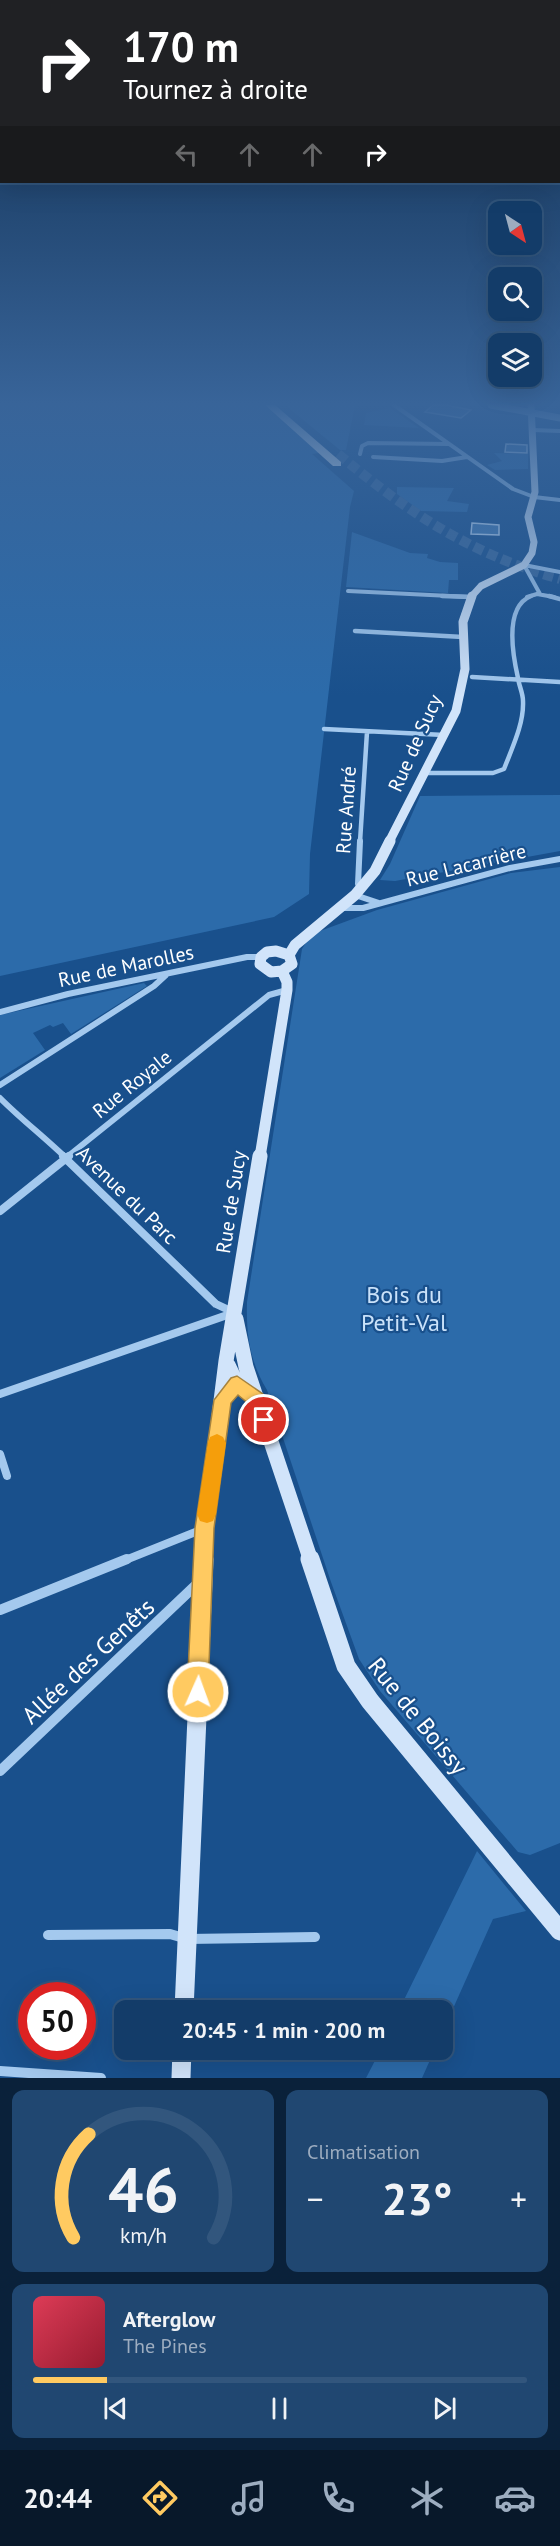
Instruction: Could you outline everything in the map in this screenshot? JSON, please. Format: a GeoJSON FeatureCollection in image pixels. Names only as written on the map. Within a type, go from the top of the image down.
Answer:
{"type":"FeatureCollection","features":[{"type":"Feature","properties":{"kind":"main road"},"geometry":{"type":"LineString","coordinates":[[471,597],[481,586],[524,565],[532,553],[534,544],[528,517],[533,502]]}},
{"type":"Feature","properties":{"kind":"main road","name":"Rue de Sucy"},"geometry":{"type":"LineString","coordinates":[[288,950],[359,891],[385,855],[456,711],[460,693],[460,676],[464,664],[463,622],[471,597]]}},
{"type":"Feature","properties":{"kind":"main road"},"geometry":{"type":"LineString","coordinates":[[288,950],[292,963],[282,971],[266,970],[260,964],[261,957],[272,951],[288,950]]}},
{"type":"Feature","properties":{"kind":"main road","name":"Rue de Sucy"},"geometry":{"type":"LineString","coordinates":[[184,2000],[205,1528],[223,1400],[226,1361],[287,990],[287,982],[282,971]]}},
{"type":"Feature","properties":{"kind":"main road","name":"Rue de Boissy"},"geometry":{"type":"LineString","coordinates":[[234,1312],[246,1367],[346,1666],[370,1701],[560,1931]]}},
{"type":"Feature","properties":{"kind":"main road"},"geometry":{"type":"LineString","coordinates":[[226,1361],[237,1384],[257,1400]]}},
{"type":"Feature","properties":{"kind":"main road"},"geometry":{"type":"LineString","coordinates":[[223,1400],[237,1384],[246,1367]]}},
{"type":"Feature","properties":{"kind":"main road"},"geometry":{"type":"LineString","coordinates":[[181,2078],[182,2060]]}},
{"type":"Feature","properties":{"kind":"street"},"geometry":{"type":"LineString","coordinates":[[524,565],[560,572]]}},
{"type":"Feature","properties":{"kind":"street"},"geometry":{"type":"LineString","coordinates":[[524,565],[540,594]]}},
{"type":"Feature","properties":{"kind":"street"},"geometry":{"type":"LineString","coordinates":[[348,591],[471,597]]}},
{"type":"Feature","properties":{"kind":"street"},"geometry":{"type":"LineString","coordinates":[[426,773],[493,773],[504,769],[521,717],[523,703],[513,632],[519,605],[526,597],[540,594],[560,599]]}},
{"type":"Feature","properties":{"kind":"street"},"geometry":{"type":"LineString","coordinates":[[355,631],[463,637]]}},
{"type":"Feature","properties":{"kind":"street"},"geometry":{"type":"LineString","coordinates":[[472,677],[560,682]]}},
{"type":"Feature","properties":{"kind":"street"},"geometry":{"type":"LineString","coordinates":[[324,729],[445,735]]}},
{"type":"Feature","properties":{"kind":"street","name":"Rue André"},"geometry":{"type":"LineString","coordinates":[[359,891],[358,867],[367,732]]}},
{"type":"Feature","properties":{"kind":"street","name":"Rue Lacarrière"},"geometry":{"type":"LineString","coordinates":[[339,908],[363,908],[510,868],[560,859]]}},
{"type":"Feature","properties":{"kind":"street"},"geometry":{"type":"LineString","coordinates":[[359,891],[368,901],[380,903]]}},
{"type":"Feature","properties":{"kind":"street","name":"Rue de Marolles"},"geometry":{"type":"LineString","coordinates":[[0,1012],[68,994],[247,957],[261,957]]}},
{"type":"Feature","properties":{"kind":"street"},"geometry":{"type":"LineString","coordinates":[[0,1085],[154,986],[166,974]]}},
{"type":"Feature","properties":{"kind":"street","name":"Rue Royale"},"geometry":{"type":"LineString","coordinates":[[0,1211],[270,995],[287,990]]}},
{"type":"Feature","properties":{"kind":"street","name":"Avenue du Parc"},"geometry":{"type":"LineString","coordinates":[[0,1098],[31,1129],[42,1135],[65,1160],[216,1304],[234,1312]]}},
{"type":"Feature","properties":{"kind":"street"},"geometry":{"type":"LineString","coordinates":[[0,1394],[234,1312]]}},
{"type":"Feature","properties":{"kind":"street"},"geometry":{"type":"LineString","coordinates":[[0,1454],[7,1476]]}},
{"type":"Feature","properties":{"kind":"street"},"geometry":{"type":"LineString","coordinates":[[0,1610],[205,1528]]}},
{"type":"Feature","properties":{"kind":"street","name":"Allée des Genêts"},"geometry":{"type":"LineString","coordinates":[[0,1771],[202,1579]]}},
{"type":"Feature","properties":{"kind":"street"},"geometry":{"type":"LineString","coordinates":[[48,1935],[170,1934],[187,1939],[315,1937]]}},
{"type":"Feature","properties":{"kind":"street"},"geometry":{"type":"LineString","coordinates":[[0,2071],[101,2078]]}},
{"type":"Feature","properties":{"kind":"green space"},"geometry":{"type":"Polygon","coordinates":[[[0,502],[351,502],[310,854],[309,894],[274,917],[0,976],[0,502]]]}},
{"type":"Feature","properties":{"kind":"green space"},"geometry":{"type":"Polygon","coordinates":[[[408,502],[469,504],[467,512],[421,511],[408,502]]]}},
{"type":"Feature","properties":{"kind":"green space"},"geometry":{"type":"Polygon","coordinates":[[[352,532],[410,553],[428,554],[427,558],[440,562],[458,563],[458,580],[449,580],[448,593],[346,587],[352,532]]]}},
{"type":"Feature","properties":{"kind":"green space"},"geometry":{"type":"Polygon","coordinates":[[[560,795],[560,851],[395,881],[380,880],[390,864],[420,796],[560,795]]]}},
{"type":"Feature","properties":{"kind":"green space","name":"Bois du Petit-Val"},"geometry":{"type":"Polygon","coordinates":[[[560,867],[560,1843],[530,1855],[518,1852],[380,1691],[359,1659],[267,1390],[253,1359],[248,1337],[247,1302],[302,949],[309,938],[320,931],[377,910],[511,873],[560,867]]]}},
{"type":"Feature","properties":{"kind":"green space"},"geometry":{"type":"Polygon","coordinates":[[[144,983],[147,986],[71,1034],[63,1023],[53,1027],[50,1025],[33,1033],[45,1050],[0,1078],[0,1015],[144,983]]]}},
{"type":"Feature","properties":{"kind":"green space"},"geometry":{"type":"Polygon","coordinates":[[[477,1851],[526,1911],[493,1919],[453,2009],[453,2000],[404,2000],[477,1851]]]}},
{"type":"Feature","properties":{"kind":"green space"},"geometry":{"type":"Polygon","coordinates":[[[375,2060],[430,2060],[422,2078],[366,2078],[375,2060]]]}},
{"type":"Feature","properties":{"kind":"building"},"geometry":{"type":"Polygon","coordinates":[[[472,523],[499,525],[499,535],[471,534],[472,523]]]}},
{"type":"Feature","properties":{"kind":"tunnel"},"geometry":{"type":"LineString","coordinates":[[400,502],[469,544],[528,569],[560,579]]}},
{"type":"Feature","properties":{"kind":"slow traffic"},"geometry":{"type":"LineString","coordinates":[[207,1514],[217,1443]]}},
{"type":"Feature","properties":{"kind":"route"},"geometry":{"type":"LineString","coordinates":[[198,1692],[205,1528],[223,1400],[237,1384],[257,1400],[264,1420]]}}]}
